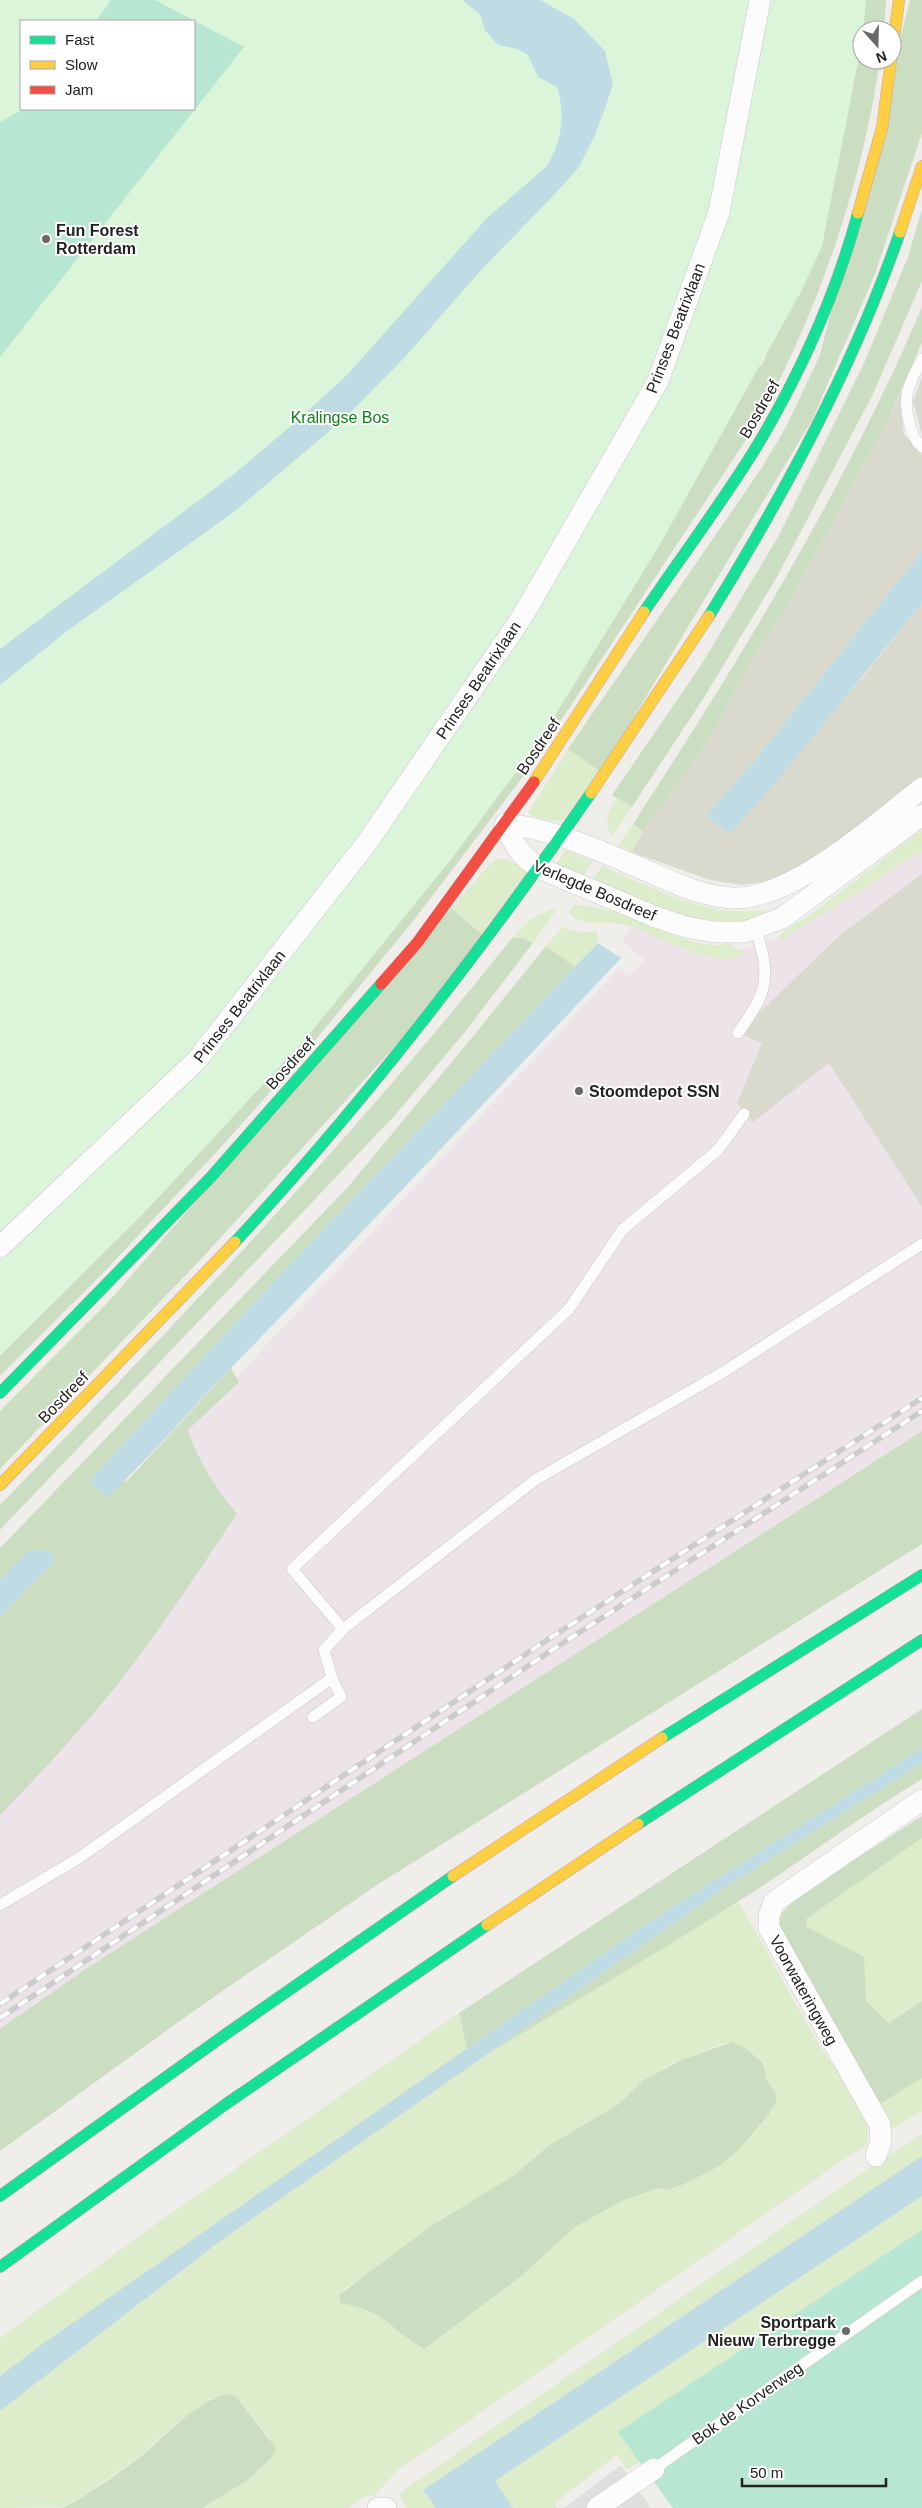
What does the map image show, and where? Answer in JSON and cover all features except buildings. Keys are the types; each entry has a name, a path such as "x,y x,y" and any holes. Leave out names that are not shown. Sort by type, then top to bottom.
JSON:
{"highway":[{"name":"Bosdreef","path":"0,1393 146,1245 306,1070 417,943 505,824 570,729 627,638 756,447 788,392 836,284 868,183 882,128 900,0"},
{"name":"Bosdreef","path":"0,1485 247,1229 303,1167 438,1006 561,837 710,617 792,475 867,318 888,266 922,166"},
{"path":"0,2196 209,2044 567,1800 922,1575"},
{"path":"0,2267 301,2051 551,1880 922,1640"}],"street":[{"name":"Prinses Beatrixlaan","path":"0,1247 197,1060 366,844 522,617 658,381 719,212 760,0"},
{"path":"505,824 528,826 561,837 715,896 747,897 776,889 807,872 922,788"},
{"name":"Verlegde Bosdreef","path":"505,824 519,852 526,860 539,868 656,917 686,927 730,933 756,929 782,918 922,816"},
{"name":"Voorwateringweg","path":"876,2156 882,2141 880,2124 769,1928 769,1916 774,1902 922,1800"},
{"name":"Bok de Korverweg","path":"597,2508 654,2469"}],"lane":[{"path":"922,359 907,394 909,420 918,444 922,447"},
{"path":"738,1034 756,1006 766,981 764,955 756,929"},
{"path":"342,1629 292,1569 568,1309 624,1229 718,1150 744,1114"},
{"path":"313,1717 341,1697 332,1678 324,1650 342,1629 536,1480 720,1374 922,1244"},
{"path":"0,1905 79,1858 332,1678"},
{"name":"Bok de Korverweg","path":"654,2469 922,2281"}],"shaded area":[{"path":"922,377 922,435 913,401"},
{"path":"902,390 900,403 904,434 922,455 922,551 754,761 705,816 730,834 868,671 922,603 922,780 863,826 777,880 741,885 710,880 632,852 643,831 693,764 715,729 750,664 788,605 888,420"},
{"path":"922,840 922,1431 84,1970 0,2029 0,1804 176,1442 620,967 629,975 645,960 622,941 635,923 695,947 734,951 783,936"},
{"path":"922,874 922,1207 829,1063 753,1122 737,1103 762,1043 738,1033 839,936"},
{"path":"621,2465 651,2508 564,2508"}],"green space":[{"name":"Kralingse Bos","path":"0,0 866,0 864,20 852,20 852,70 857,70 822,246 802,290 659,546 540,740 453,857 308,1036 144,1213 0,1356"},
{"name":"Fun Forest Rotterdam","path":"111,0 155,0 193,20 97,20"},
{"path":"815,0 886,0 885,20 852,20 852,70 878,70 862,153 850,199 819,290 781,378 759,420 531,766 414,920 299,1060 223,1145 102,1274 0,1376 0,1341 754,368 762,365 784,312"},
{"path":"910,0 922,0 922,133 875,274 812,420 601,772 568,749 761,469 785,429 820,355 892,70 902,70 902,32"},
{"name":"Fun Forest Rotterdam","path":"195,21 244,47 195,109"},
{"name":"Fun Forest Rotterdam","path":"21,110 194,110 0,357 0,122"},
{"path":"922,209 922,281 873,394 778,575 703,699 632,807 612,795 701,665 778,537 865,361 908,257"},
{"path":"922,307 922,342 888,420 788,605 750,664 715,729 693,764 643,831 633,824 713,699 789,572 859,442 892,375"},
{"path":"568,749 601,772 562,821 539,819 528,813"},
{"path":"617,798 632,807 612,837 607,822 611,808"},
{"path":"633,824 643,831 632,852 618,845"},
{"path":"922,830 922,850 778,942 782,934 789,927 806,918"},
{"path":"565,850 592,861 592,864 583,876 555,866"},
{"path":"497,859 504,859 531,870 484,936 451,908 488,866"},
{"path":"602,866 682,900 722,910 766,910 768,917 756,921 695,923 591,882"},
{"path":"574,905 616,912 672,935 702,944 716,945 728,943 744,954 733,958 703,955 686,950 627,925 580,921 569,912"},
{"path":"559,906 533,943 523,938 512,938 529,920"},
{"path":"451,908 484,936 397,1044 202,1258 0,1469 0,1411 111,1299"},
{"path":"562,927 583,933 597,931 598,943 575,967 546,946"},
{"path":"512,938 523,938 533,943 465,1032 396,1114 0,1530 0,1505 263,1228 390,1085"},
{"path":"546,946 575,967 294,1260 107,1461 124,1482 128,1480 231,1368 239,1382 188,1430 208,1474 237,1514 168,1616 124,1676 64,1747 0,1815 0,1617 54,1562 50,1552 44,1550 18,1562 0,1580 0,1548 348,1187"},
{"path":"922,1431 922,1544 377,1885 195,2010 0,2151 0,2029 84,1970"},
{"path":"922,1709 922,1748 646,1924 467,2049 459,2013"},
{"path":"922,1763 922,1779 762,1886 486,2055 726,1887"},
{"path":"922,1816 922,1838 806,1919 807,1927 864,1957 866,2001 889,2023 922,2001 922,2078 880,2104 775,1923 787,1907 806,1891"},
{"path":"922,1838 922,2001 890,2023 866,2002 863,1957 807,1927 806,1919"},
{"path":"739,1902 819,2045 863,2108 868,2122 867,2145 397,2471 374,2496 364,2497 348,2508 202,2508 248,2480 271,2458 270,2439 236,2397 212,2398 178,2422 140,2456 91,2491 63,2507 0,2508 0,2411 219,2242 486,2055","holes":["724,2043 738,2044 763,2063 767,2081 777,2094 773,2109 763,2123 718,2167 675,2188 667,2190 658,2188 624,2200 575,2227 519,2278 424,2349 385,2318 364,2307 340,2303 344,2289 366,2276 431,2226 516,2174 548,2146 619,2104 651,2076 673,2063"]},
{"path":"459,2013 467,2049 0,2376 0,2338 153,2226"},
{"path":"732,2042 745,2048 763,2063 767,2081 777,2094 776,2102 768,2116 737,2151 718,2167 682,2185 667,2190 658,2188 624,2200 575,2227 519,2278 424,2349 377,2315 355,2306 340,2303 339,2295 431,2226 516,2174 548,2146 619,2104 644,2080 681,2060"},
{"path":"922,2078 922,2111 884,2134 880,2104"},
{"path":"922,2134 922,2156 423,2490 436,2508 407,2508 399,2495 412,2484 864,2171"},
{"path":"922,2196 922,2266 627,2470 617,2455 555,2503 558,2508 513,2508 495,2481"},
{"name":"Sportpark Nieuw Terbregge","path":"922,2230 922,2508 673,2508 618,2432"},
{"path":"229,2394 236,2397 276,2448 271,2458 248,2480 202,2508 62,2508 126,2468 195,2409 218,2397"}],"water":[{"path":"462,0 540,0 574,19 605,51 613,85 596,133 579,167 481,270 405,357 347,416 234,512 67,631 0,685 0,649 233,475 298,420 348,374 487,218 545,168 551,159 561,129 561,108 557,87 538,77 528,55 518,49 498,45 485,30 480,14"},
{"path":"922,551 922,603 784,773 730,834 705,816 754,761"},
{"path":"598,943 621,958 124,1481 108,1497 93,1487 91,1480 107,1461 294,1260"},
{"path":"44,1550 50,1552 54,1562 0,1617 0,1580 28,1551"},
{"path":"922,1748 922,1763 726,1887 219,2242 0,2411 0,2376 44,2343 646,1924"},
{"path":"922,2156 922,2196 495,2481 513,2508 436,2508 423,2490"}],"railway":[{"path":"0,2004 550,1638 922,1398"},
{"path":"0,2018 546,1654 922,1411"}],"traffic: fast":[{"path":"644,612 716,509 773,419 802,362 828,303 858,213"},
{"path":"709,616 764,524 839,381 861,332 900,232"},
{"path":"235,1242 330,1135 421,1024 508,910 591,793"},
{"path":"0,1393 211,1177 381,984"},
{"path":"662,1738 922,1575"},
{"path":"638,1824 922,1640"},
{"path":"0,2196 226,2034 453,1876"},
{"path":"0,2267 226,2104 487,1925"}],"traffic: slow":[{"path":"858,213 882,128 899,0"},
{"path":"900,232 922,166"},
{"path":"534,782 644,612"},
{"path":"591,793 709,616"},
{"path":"0,1485 235,1242"},
{"path":"453,1876 662,1738"},
{"path":"487,1925 638,1824"}],"traffic: jam":[{"path":"381,984 417,943 534,782"}],"place":[{"name":"Fun Forest Rotterdam","path":"46,239"},
{"name":"Stoomdepot SSN","path":"579,1091"},
{"name":"Sportpark Nieuw Terbregge","path":"846,2331"}]}
